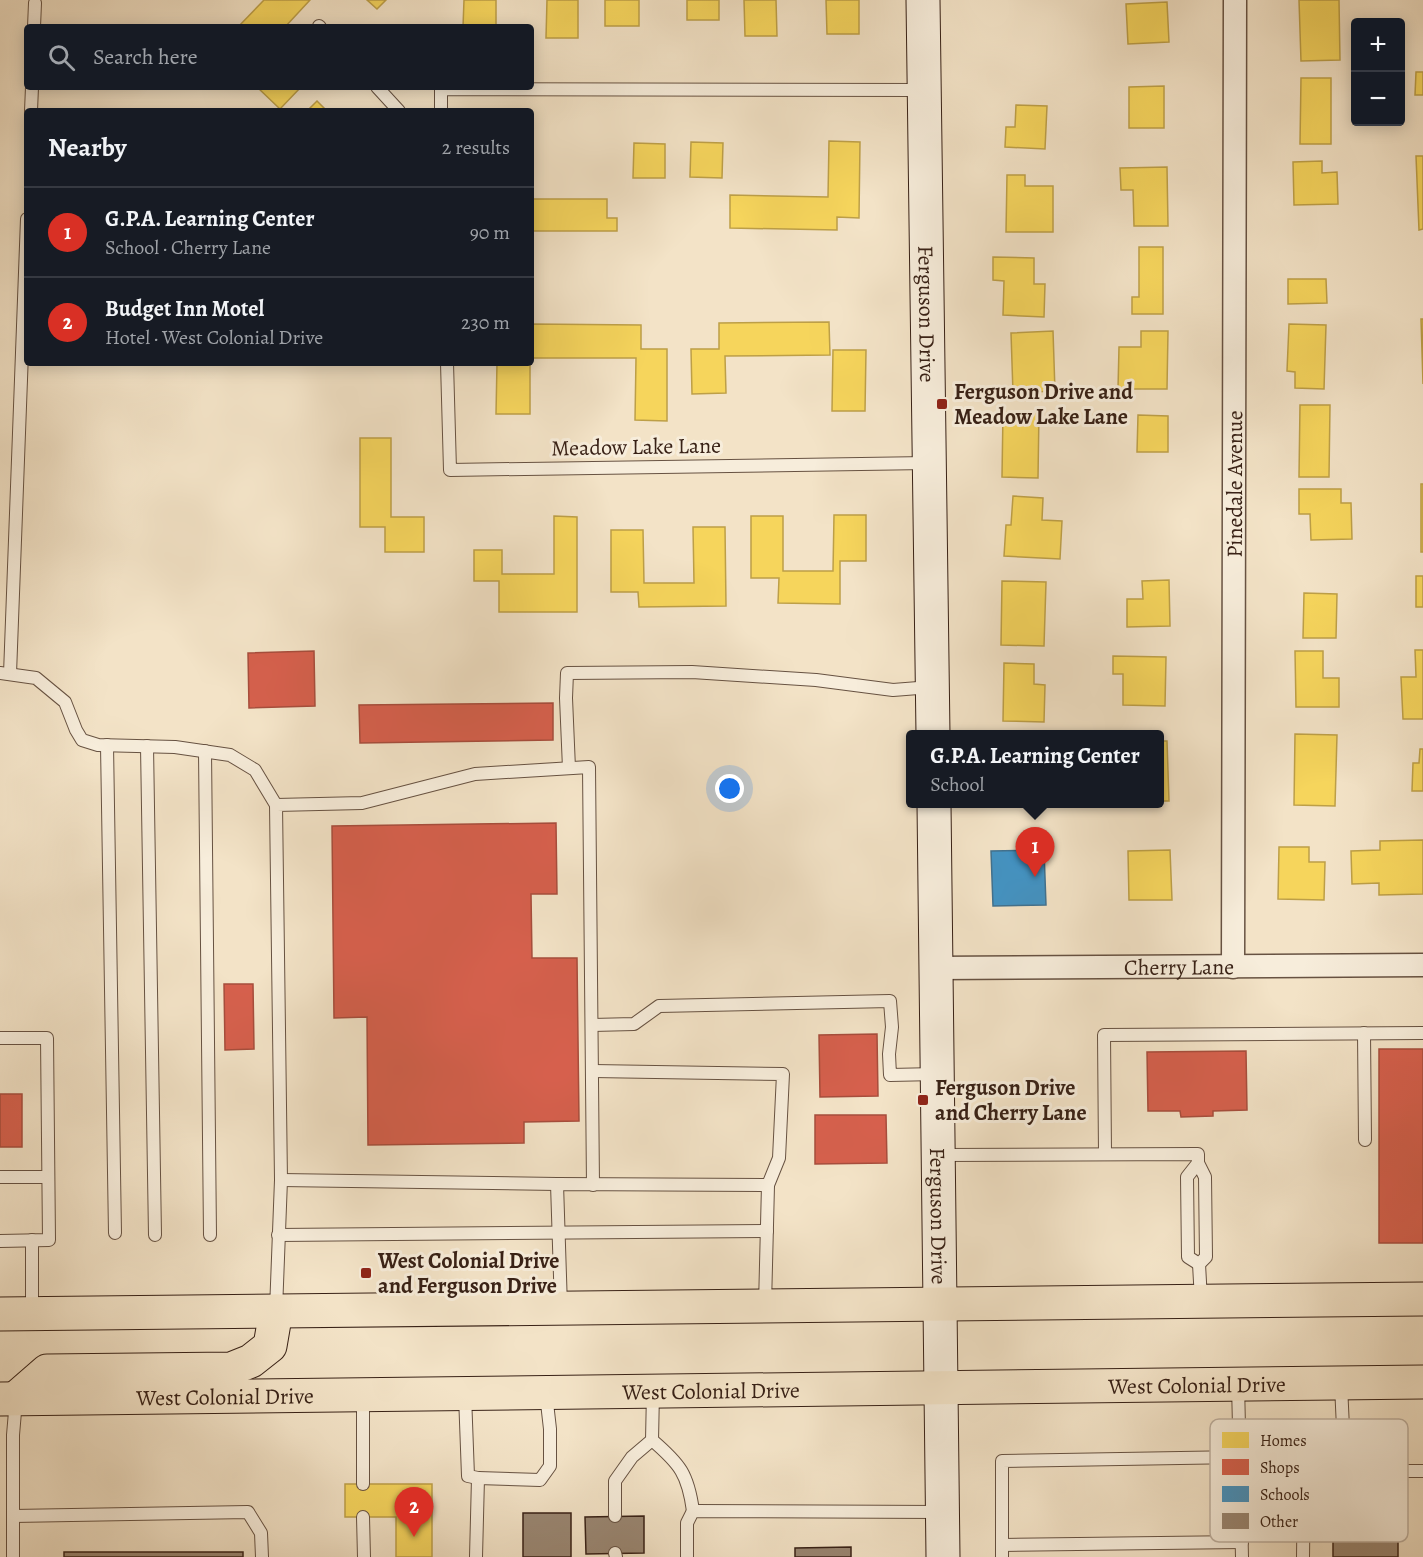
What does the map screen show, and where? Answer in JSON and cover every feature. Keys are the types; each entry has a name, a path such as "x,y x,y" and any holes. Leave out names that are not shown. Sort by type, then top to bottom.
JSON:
{"highway":[{"path":"0,1314 1423,1299"},
{"path":"8,1399 47,1371 231,1369 251,1361 270,1346 276,1311"},
{"name":"West Colonial Drive","path":"8,1399 1423,1382"}],"street":[{"name":"Ferguson Drive","path":"923,0 933,730"},
{"name":"Pinedale Avenue","path":"1233,967 1235,0"},
{"name":"Ferguson Drive","path":"934,808 938,1304 943,1557"},
{"name":"Cherry Lane","path":"936,968 1423,965"}],"lane":[{"path":"34,24 35,3"},
{"path":"534,89 924,90"},
{"path":"31,108 32,90"},
{"path":"379,90 396,108"},
{"path":"441,90 441,108"},
{"path":"24,281 5,673 36,678 65,702 82,740 98,745 147,746 230,755 255,770 276,804 281,1180 276,1311"},
{"name":"Meadow Lake Lane","path":"447,366 450,470 929,463"},
{"path":"569,768 567,673 692,672 816,680 893,690 932,687"},
{"path":"107,745 115,1233"},
{"path":"147,746 155,1235"},
{"path":"205,751 210,1235"},
{"path":"276,804 362,803 475,774 589,767 593,1185"},
{"path":"592,1025 634,1024 659,1006 890,1001 892,1027 889,1054 890,1075 937,1074"},
{"path":"1364,1033 1365,1140"},
{"path":"1105,1154 1104,1035 1423,1033"},
{"path":"0,1038 47,1038 49,1240 0,1240"},
{"path":"593,1071 783,1074 779,1158 768,1185 765,1306"},
{"path":"938,1155 1198,1154 1198,1163 1205,1177 1206,1257 1199,1264 1201,1301"},
{"path":"1198,1163 1187,1177 1188,1257 1199,1264"},
{"path":"0,1178 48,1177"},
{"path":"281,1180 768,1185"},
{"path":"556,1184 561,1308"},
{"path":"1188,1218 1204,1218"},
{"path":"278,1235 768,1231"},
{"path":"32,1240 32,1314"},
{"path":"1341,1383 1343,1419"},
{"path":"1238,1384 1239,1419"},
{"path":"653,1391 652,1440 682,1469 691,1494 693,1511 687,1522 687,1557"},
{"path":"465,1394 468,1476 540,1480 550,1466 550,1429 546,1392"},
{"path":"363,1395 363,1484"},
{"path":"8,1399 13,1557"},
{"path":"615,1516 615,1481 632,1457 652,1440"},
{"path":"1210,1457 1002,1461 1002,1551 1242,1542 1242,1557"},
{"path":"476,1557 478,1478"},
{"path":"693,1511 942,1512"},
{"path":"13,1516 248,1512 261,1533 262,1557"},
{"path":"363,1517 364,1557"},
{"path":"1303,1542 1303,1557"}],"building: Homes":[{"path":"264,0 310,0 288,24 241,24"},
{"path":"367,0 386,0 377,9"},
{"path":"464,0 496,0 496,24 463,24"},
{"path":"547,0 578,0 578,38 546,38"},
{"path":"605,0 639,0 639,26 605,26"},
{"path":"687,0 719,0 719,20 687,20"},
{"path":"744,0 776,0 777,36 745,36"},
{"path":"826,0 859,0 859,34 827,34"},
{"path":"1299,0 1339,0 1340,60 1301,61"},
{"path":"1167,2 1169,42 1128,44 1126,4"},
{"path":"1416,72 1423,72 1423,95 1415,95"},
{"path":"1301,78 1331,78 1331,144 1300,144"},
{"path":"1164,86 1164,128 1129,128 1129,87"},
{"path":"260,90 298,90 281,108"},
{"path":"317,101 324,108 310,108"},
{"path":"1016,105 1047,106 1045,149 1005,147 1006,127 1015,127"},
{"path":"829,141 860,142 859,218 837,217 837,230 730,228 730,195 828,197"},
{"path":"691,142 723,143 722,178 690,177"},
{"path":"634,143 665,144 665,178 633,178"},
{"path":"1416,156 1423,156 1423,229 1419,230"},
{"path":"1322,161 1322,173 1337,172 1338,204 1294,205 1293,162"},
{"path":"1167,167 1168,226 1134,226 1133,190 1121,190 1120,168"},
{"path":"1007,175 1025,175 1025,186 1053,186 1053,232 1006,232"},
{"path":"534,199 607,199 607,218 617,218 617,231 534,231"},
{"path":"1139,247 1163,247 1163,314 1132,314 1132,297 1139,297"},
{"path":"993,257 1034,258 1034,284 1045,284 1044,317 1003,315 1004,281 993,280"},
{"path":"1288,279 1326,279 1327,303 1288,304"},
{"path":"1421,319 1423,319 1423,384"},
{"path":"829,322 830,355 725,356 726,393 692,394 691,349 719,349 719,323"},
{"path":"534,324 641,325 641,349 667,349 667,421 635,420 636,358 534,358"},
{"path":"1289,324 1326,325 1324,389 1295,388 1295,372 1287,371"},
{"path":"1053,331 1055,391 1013,393 1011,333"},
{"path":"1141,331 1168,331 1167,389 1118,389 1119,347 1141,347"},
{"path":"833,350 866,350 865,411 832,411"},
{"path":"497,366 530,366 530,414 496,414"},
{"path":"1300,405 1330,405 1329,477 1299,477"},
{"path":"1003,412 1039,412 1038,478 1002,477"},
{"path":"1138,415 1168,416 1168,452 1137,452"},
{"path":"360,438 391,438 391,517 424,517 424,552 385,552 385,527 360,527"},
{"path":"1421,484 1423,484 1423,552 1421,552"},
{"path":"1299,489 1341,489 1341,503 1351,503 1352,539 1311,540 1310,514 1299,514"},
{"path":"1013,496 1043,498 1042,520 1062,521 1060,559 1004,556 1006,525 1011,525"},
{"path":"834,515 866,515 866,561 840,561 840,604 778,603 779,578 751,578 751,516 783,516 783,571 833,571"},
{"path":"554,516 577,517 577,612 499,612 499,581 474,581 474,550 502,550 502,574 554,574"},
{"path":"693,527 725,527 726,606 639,607 638,592 611,592 611,530 643,530 644,583 694,583"},
{"path":"1416,576 1423,576 1423,607 1416,607"},
{"path":"1169,580 1170,626 1127,627 1127,599 1143,599 1142,581"},
{"path":"1002,581 1046,582 1044,646 1001,645"},
{"path":"1304,593 1337,594 1336,638 1303,638"},
{"path":"1415,650 1423,650 1423,719 1403,719 1401,677 1416,677"},
{"path":"1295,651 1323,651 1323,678 1339,678 1339,707 1296,707"},
{"path":"1113,656 1166,657 1165,706 1123,705 1123,674 1113,674"},
{"path":"1004,663 1034,664 1034,684 1045,685 1044,722 1003,721"},
{"path":"1295,734 1337,735 1335,806 1294,805"},
{"path":"1164,741 1167,741 1169,801 1164,801"},
{"path":"1420,749 1423,749 1423,791 1412,791 1413,763 1419,763"},
{"path":"1423,840 1423,894 1379,895 1379,883 1352,884 1351,851 1380,850 1380,841"},
{"path":"1279,847 1309,847 1309,862 1325,862 1324,900 1278,899"},
{"path":"1170,850 1172,900 1129,900 1128,851"},
{"path":"345,1484 432,1484 432,1557 396,1557 396,1517 345,1517"}],"building: Shops":[{"path":"314,651 315,706 249,708 248,653"},
{"path":"553,703 553,740 360,743 359,705"},
{"path":"556,823 557,894 531,894 532,958 577,958 579,1121 524,1122 524,1143 368,1145 367,1017 334,1018 332,826"},
{"path":"224,984 253,984 254,1049 225,1050"},
{"path":"877,1034 878,1096 820,1097 819,1035"},
{"path":"1379,1049 1423,1049 1423,1243 1379,1243"},
{"path":"1246,1051 1247,1110 1213,1111 1213,1116 1181,1117 1180,1111 1148,1111 1147,1052"},
{"path":"0,1094 22,1094 22,1147 0,1147"},
{"path":"815,1115 886,1115 887,1163 815,1164"}],"building: Schools":[{"path":"1044,850 1046,905 993,906 991,851"}],"building: Other":[{"path":"523,1513 571,1513 571,1557 523,1557"},
{"path":"644,1516 644,1553 586,1554 585,1517"},
{"path":"1333,1542 1398,1542 1398,1557 1333,1557"},
{"path":"851,1547 851,1557 795,1557 795,1548"},
{"path":"64,1552 243,1552 243,1557 64,1557"}],"place":[{"name":"Ferguson Drive and Meadow Lake Lane","path":"942,404"},
{"name":"G.P.A. Learning Center","path":"1035,877"},
{"name":"Ferguson Drive and Cherry Lane","path":"923,1100"},
{"name":"West Colonial Drive and Ferguson Drive","path":"366,1273"},
{"name":"Budget Inn Motel","path":"414,1537"}]}
